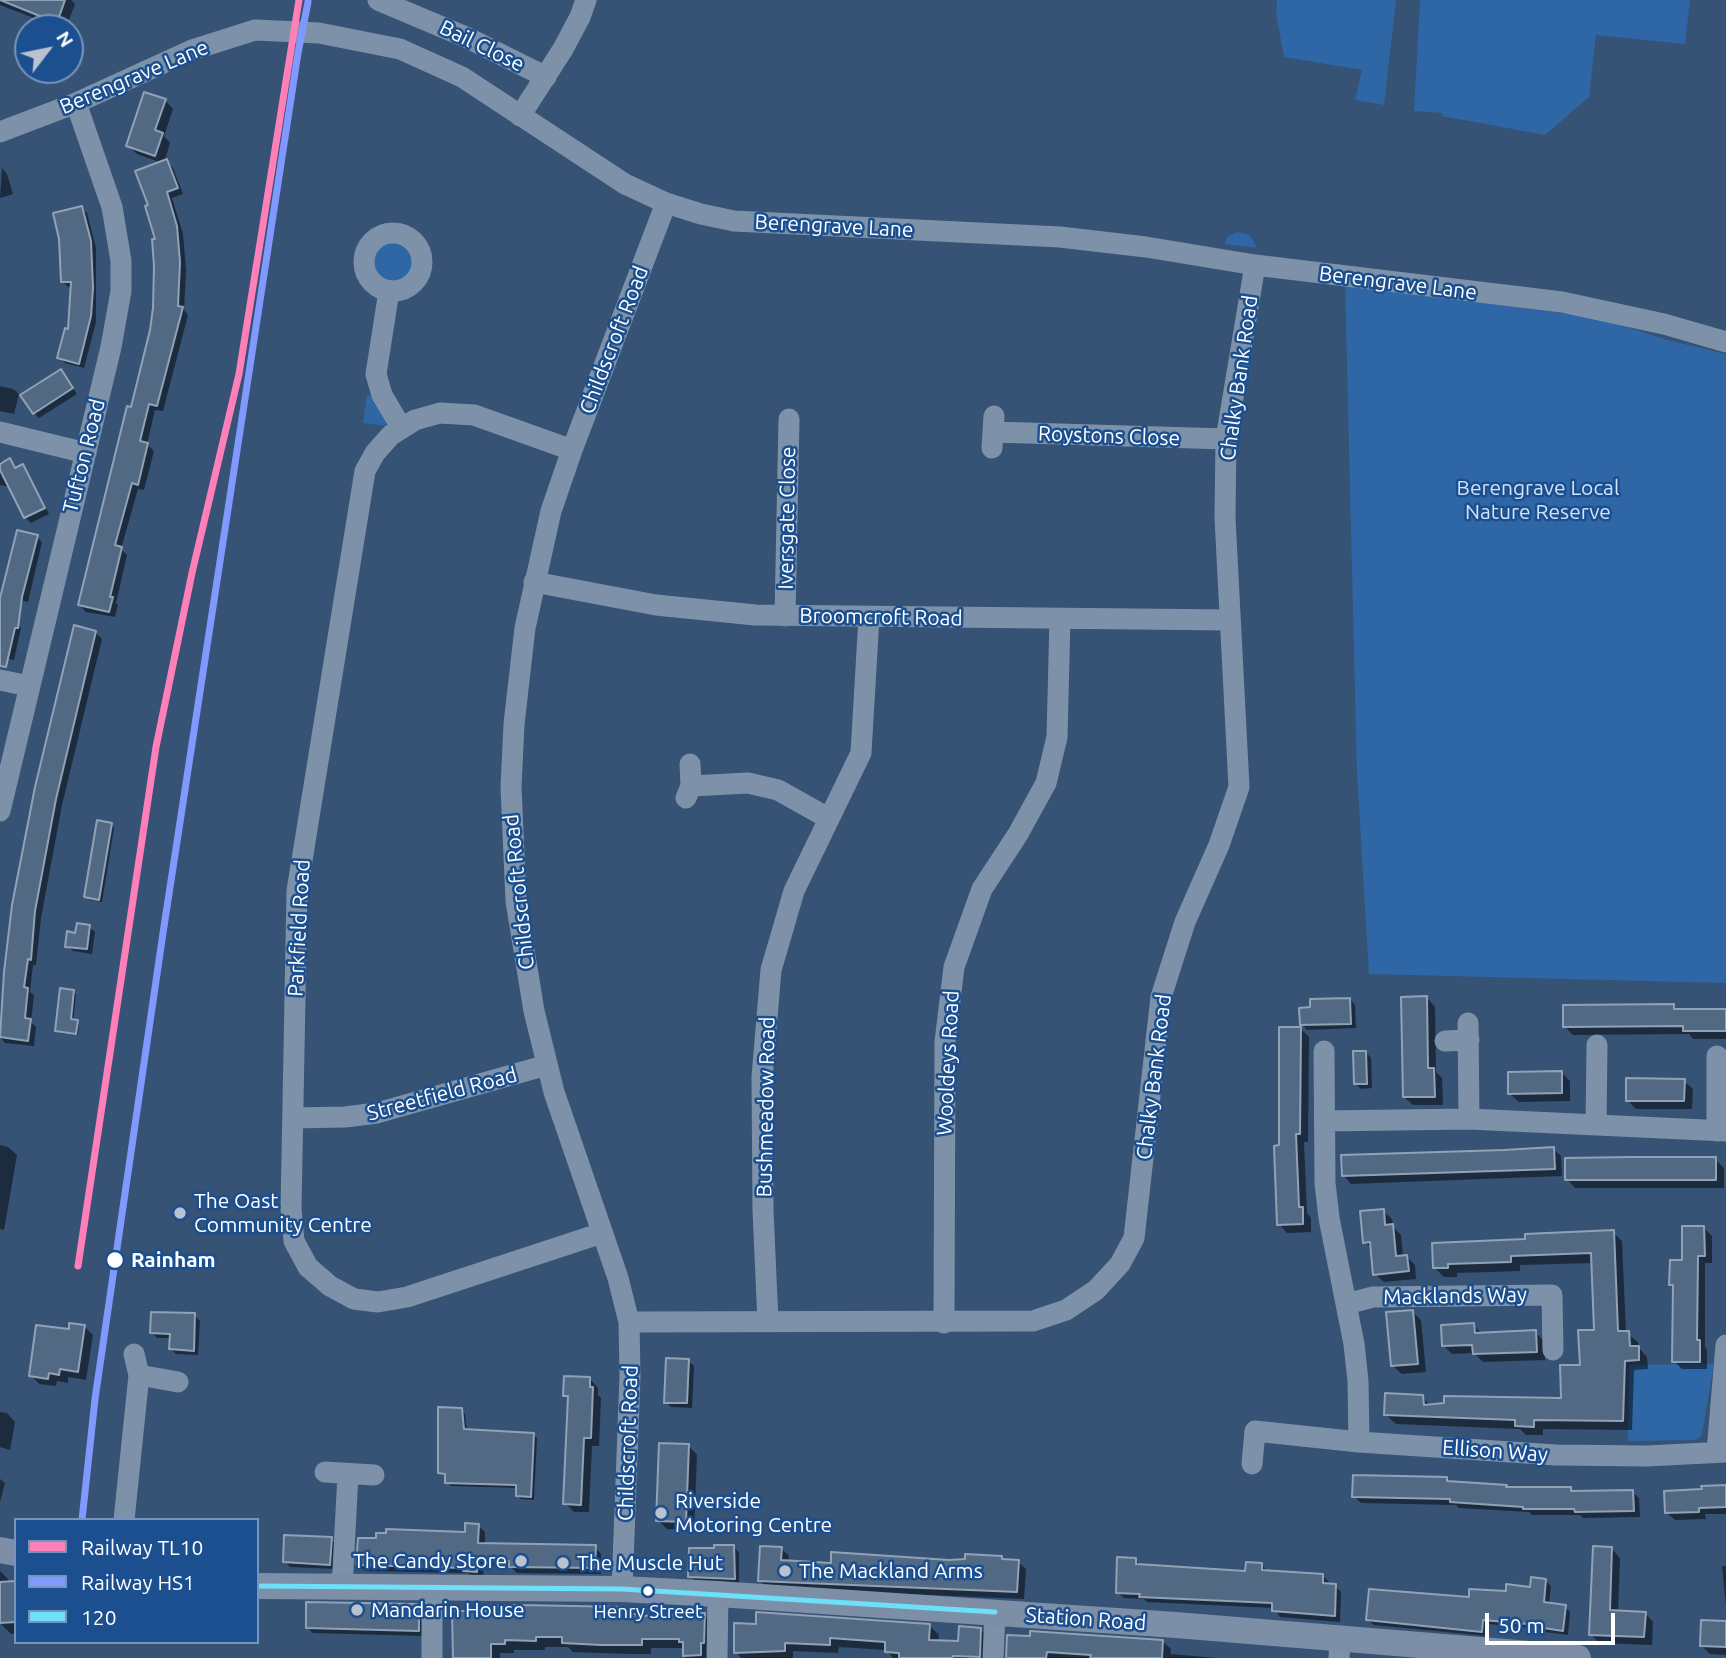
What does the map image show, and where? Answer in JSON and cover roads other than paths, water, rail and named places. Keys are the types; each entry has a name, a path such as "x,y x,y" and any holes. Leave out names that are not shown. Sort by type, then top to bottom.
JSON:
{"main road":[{"name":"Station Road","path":"259,1586 622,1589 718,1594 995,1612 1340,1649 1578,1658"}],"street":[{"name":"Bail Close","path":"378,0 457,33 546,77"},
{"path":"520,116 546,77 580,17 586,0"},
{"name":"Berengrave Lane","path":"0,132 76,103 192,50 255,30 319,33 400,49 462,77 625,184 666,203 701,214 734,221 1060,237 1146,247 1255,265 1562,302 1651,321 1726,342"},
{"name":"Tufton Road","path":"0,811 86,453 121,291 121,261 112,207 76,103"},
{"name":"Childscroft Road","path":"622,1589 630,1376 629,1322 618,1278 547,1065 527,974 518,919 511,818 511,761 518,676 534,582 551,511 666,203"},
{"name":"Chalky Bank Road","path":"629,1322 1033,1321 1066,1310 1097,1290 1120,1264 1134,1238 1161,997 1185,922 1219,845 1239,787 1225,518 1226,439 1255,265"},
{"path":"389,291 376,374 382,395 401,427"},
{"name":"Parkfield Road","path":"572,450 474,415 460,412 435,414 401,427 378,449 365,471 297,891 291,1209 294,1241 308,1267 330,1286 354,1299 378,1302 407,1297 603,1233"},
{"name":"Iversgate Close","path":"785,616 790,419"},
{"path":"0,432 86,453"},
{"name":"Roystons Close","path":"993,432 1226,439"},
{"name":"Broomcroft Road","path":"534,582 668,607 785,616 1230,620"},
{"name":"Bushmeadow Road","path":"768,1322 763,1210 762,1077 771,970 794,891 861,753 869,617"},
{"name":"Wooldeys Road","path":"944,1323 945,1042 954,967 982,889 1018,834 1046,783 1057,737 1059,619"},
{"path":"0,680 29,686"},
{"path":"690,764 688,793 748,783 778,790 828,818"},
{"path":"1445,1041 1469,1032 1469,1119"},
{"path":"1596,1125 1597,1045"},
{"path":"1324,1051 1325,1182 1354,1343 1359,1442"},
{"path":"1325,1121 1469,1119 1722,1131 1717,1056"},
{"name":"Streetfield Road","path":"294,1118 377,1113 547,1065"},
{"name":"Macklands Way","path":"1346,1304 1373,1297 1552,1295 1553,1350"},
{"path":"1721,1452 1726,1345"},
{"path":"124,1518 136,1365 178,1382"},
{"name":"Ellison Way","path":"1252,1464 1255,1432 1556,1455 1647,1457 1721,1452"},
{"path":"325,1472 374,1475"},
{"path":"342,1588 348,1474"},
{"path":"432,1589 432,1658"},
{"path":"717,1658 718,1594"},
{"path":"993,1658 995,1612"}],"rail line":[{"name":"TL10","path":"78,1266 156,747 192,573 239,374 299,0"},
{"name":"HS1","path":"82,1518 95,1399 163,933 308,2"}],"place":[{"name":"The Oast Community Centre","path":"180,1213"},
{"name":"Rainham","path":"115,1260"},
{"name":"Riverside Motoring Centre","path":"661,1513"},
{"name":"The Candy Store","path":"521,1561"},
{"name":"The Muscle Hut","path":"563,1563"},
{"name":"The Mackland Arms","path":"785,1571"},
{"name":"Henry Street","path":"648,1591"},
{"name":"Mandarin House","path":"357,1610"}],"park label":[{"name":"Berengrave Local Nature Reserve","path":"1538,500"}]}
